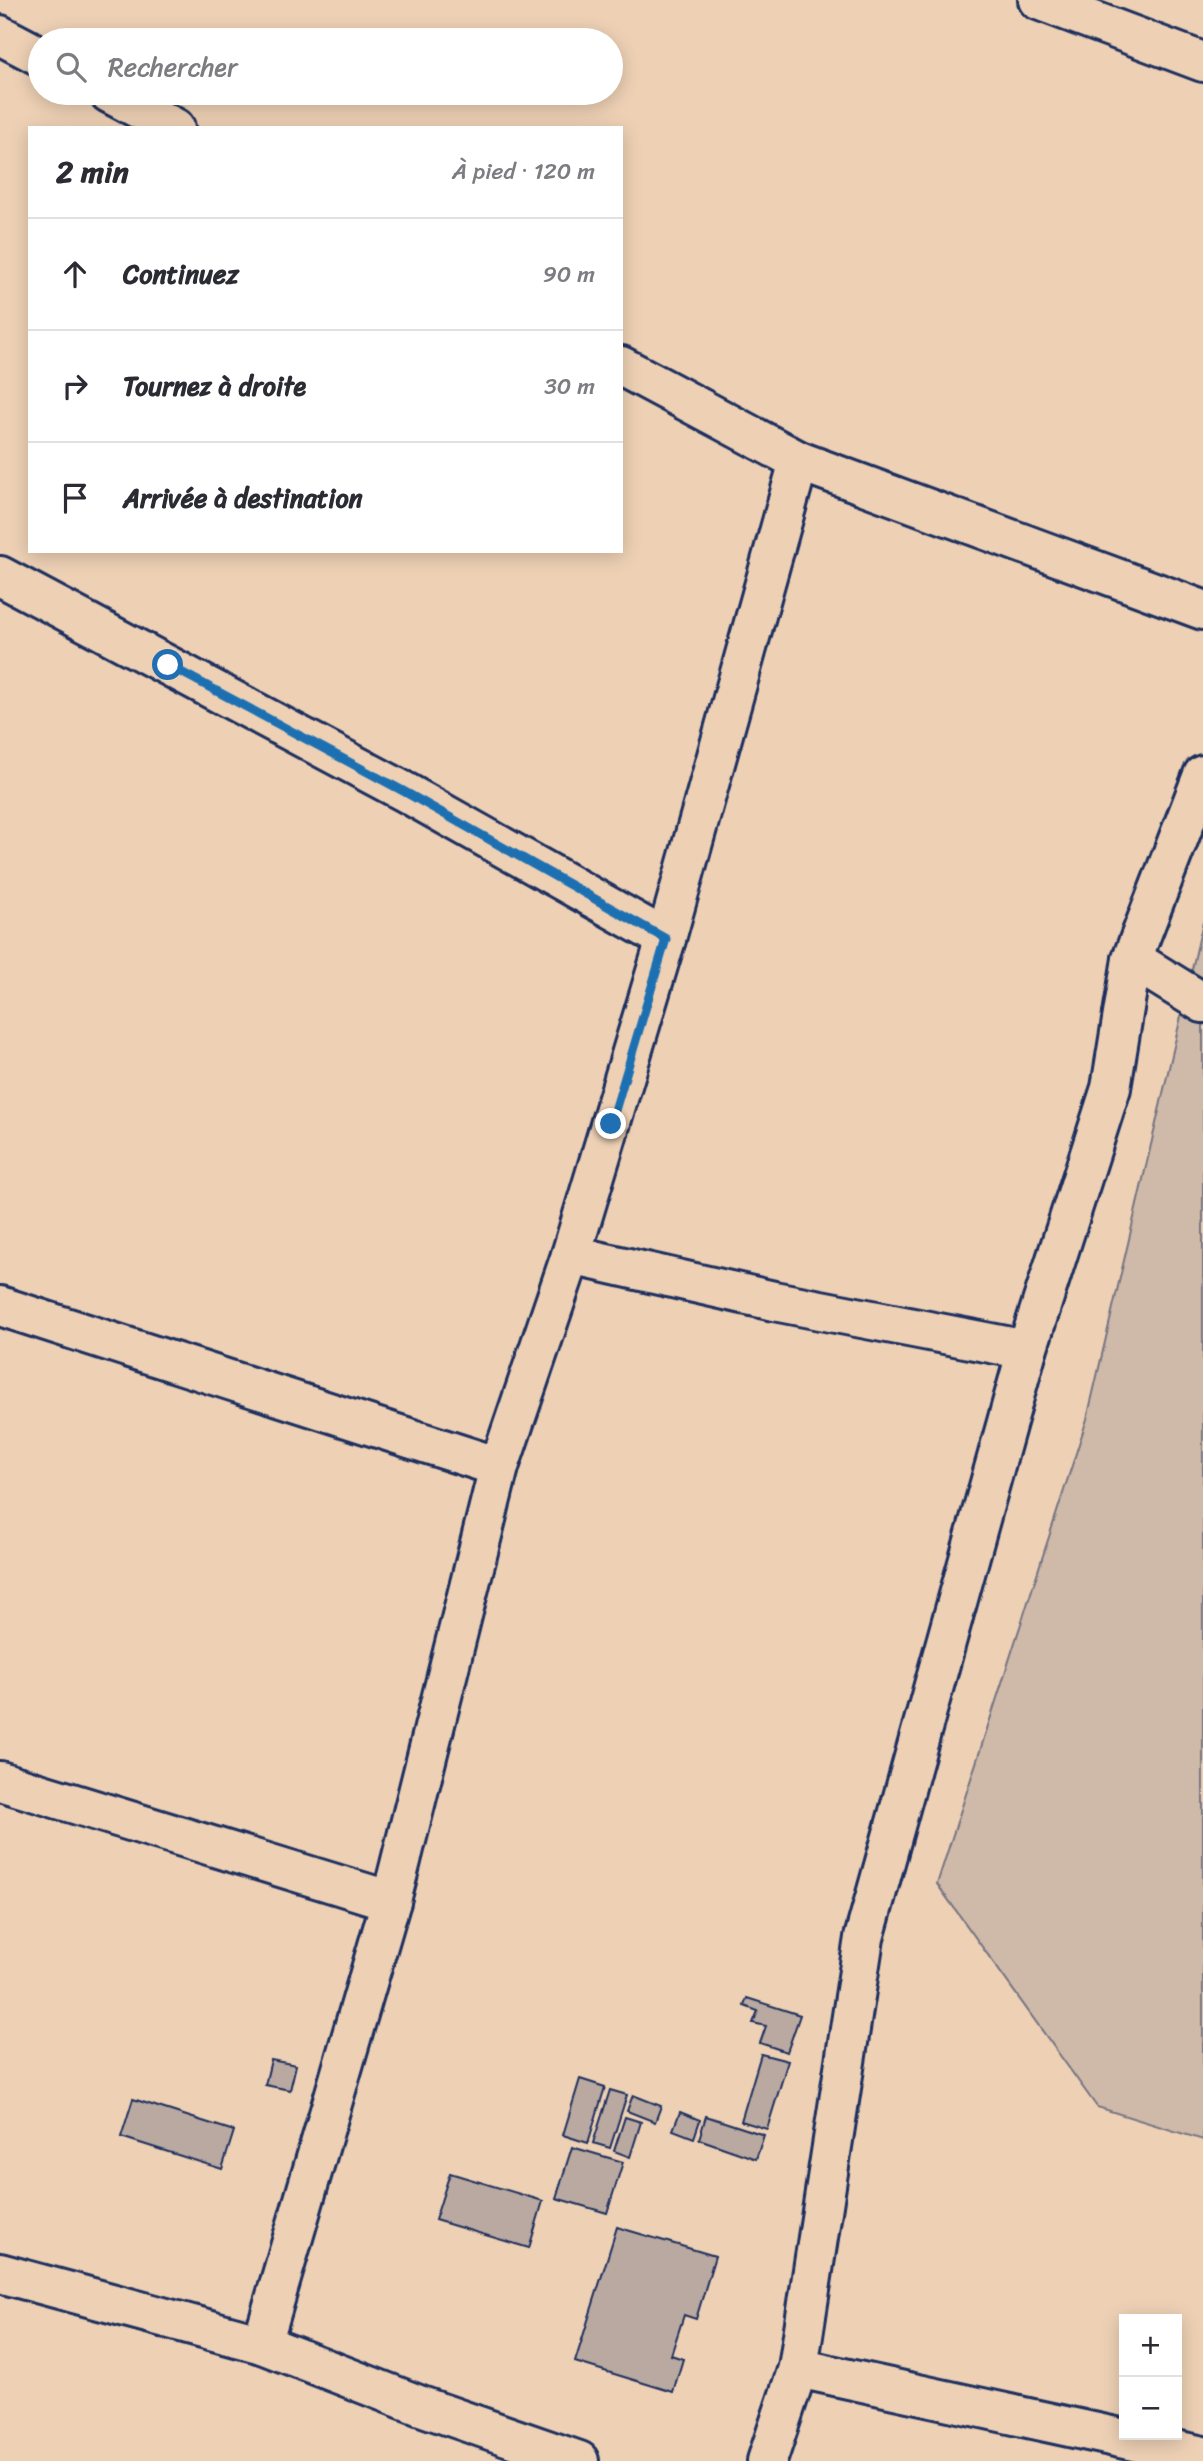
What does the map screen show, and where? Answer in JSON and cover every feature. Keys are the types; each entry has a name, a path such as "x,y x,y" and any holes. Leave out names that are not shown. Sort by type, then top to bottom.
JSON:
{"street":[{"path":"1038,0 1203,62"},
{"path":"0,35 28,50"},
{"path":"132,105 171,126"},
{"path":"623,367 799,461 1203,610"},
{"path":"262,2344 391,1901 499,1467 571,1255 666,939 799,461"},
{"path":"0,576 405,792 666,939"},
{"path":"767,2461 798,2368 864,1938 1027,1350 1111,1088 1132,959 1203,775"},
{"path":"1132,959 1203,1003"},
{"path":"571,1255 774,1301 1027,1350"},
{"path":"0,1306 499,1467"},
{"path":"0,1781 391,1901"},
{"path":"0,2273 262,2344 455,2418 579,2461"},
{"path":"798,2368 1203,2456"}],"shaded area":[{"path":"1203,922 1203,2140 1097,2107 937,1884 1087,1419"}],"building":[{"path":"747,1998 800,2015 787,2052 760,2043 766,2026 753,2023 758,2011 744,2006"},
{"path":"761,2054 788,2061 767,2129 741,2121"},
{"path":"271,2060 296,2065 290,2090 265,2085"},
{"path":"580,2079 605,2087 588,2143 563,2135"},
{"path":"610,2090 627,2095 610,2148 593,2143"},
{"path":"633,2095 661,2106 655,2122 627,2111"},
{"path":"133,2099 234,2131 222,2169 121,2137"},
{"path":"680,2112 700,2120 694,2138 673,2130"},
{"path":"706,2116 764,2135 756,2159 699,2139"},
{"path":"625,2117 641,2122 630,2157 614,2151"},
{"path":"572,2147 623,2162 607,2213 556,2198"},
{"path":"450,2173 543,2201 529,2248 435,2220"},
{"path":"617,2227 715,2256 696,2319 684,2315 671,2355 683,2359 673,2392 575,2362"}],"route":[{"path":"168,665 405,792 666,939 611,1124"}]}
